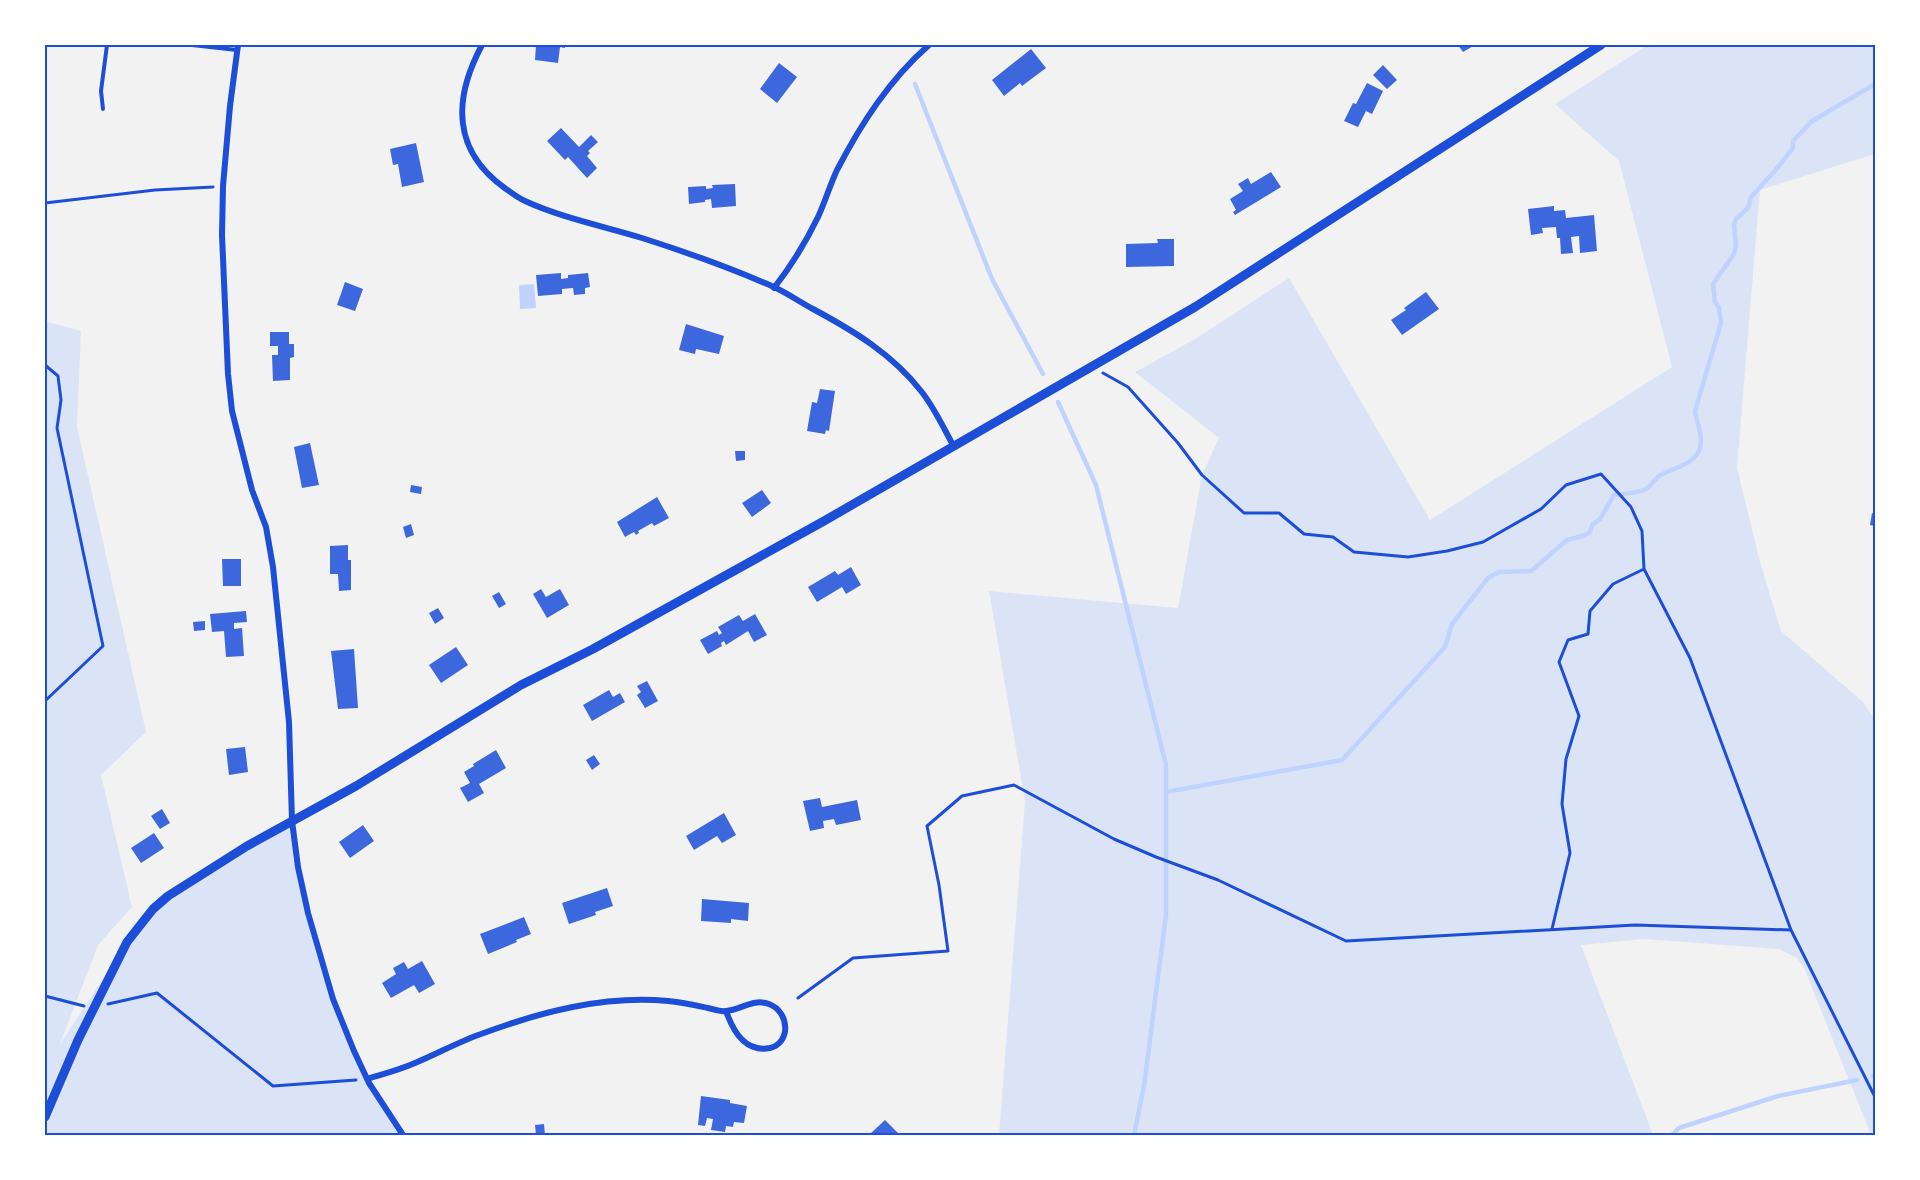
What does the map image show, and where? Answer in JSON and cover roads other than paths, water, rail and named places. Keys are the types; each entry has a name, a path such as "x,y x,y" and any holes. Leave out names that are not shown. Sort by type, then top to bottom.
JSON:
{"street":[{"path":"482,45 466,79 461,115 464,133 473,155 495,180 523,200 576,220 695,256 774,288 849,328 901,367 922,392 953,445"},
{"path":"774,288 801,250 837,171 874,105 929,45"},
{"path":"45,1117 94,1007 127,942 153,909 168,896 247,846 356,786 521,685 593,649 824,521 953,445 1094,367 1195,307 1601,45"},
{"path":"237,48 228,122 222,235 231,402 252,490 266,528 273,567 289,722 292,821 300,878 322,964 349,1041 367,1079 403,1135"},
{"path":"367,1079 414,1064 481,1034 548,1013 589,1004 648,999 726,1011 751,1002 768,1003 781,1011 786,1022 783,1036 775,1047 763,1049 748,1045 732,1029 726,1011"}],"lane":[{"path":"103,109 101,91 107,45"},
{"path":"192,45 237,48"}],"water":[{"path":"534,284 536,308 520,309 519,285"}],"waterway":[{"path":"915,84 992,279 1043,374"},
{"path":"1166,792 1342,760 1445,647 1452,624 1488,578 1499,572 1531,571 1567,540 1590,532 1592,525 1600,519 1614,495 1646,489 1659,476 1693,458 1701,443 1695,411 1721,323 1713,284 1734,254 1736,219 1748,208 1751,197 1793,148 1793,141 1812,121 1875,84"},
{"path":"1058,402 1096,485 1166,765 1166,915 1144,1086 1134,1135"},
{"path":"1672,1135 1679,1128 1778,1096 1857,1080"}]}
